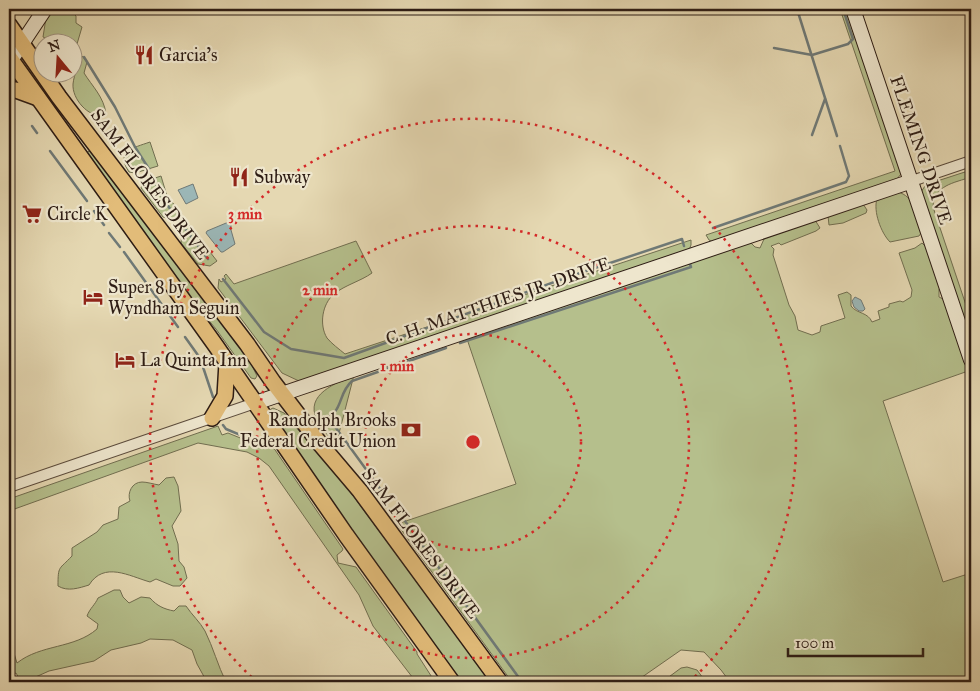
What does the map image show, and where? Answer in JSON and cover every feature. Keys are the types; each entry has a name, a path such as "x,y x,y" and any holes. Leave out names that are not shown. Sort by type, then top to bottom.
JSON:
{"main road":[{"name":"SAM FLORES DRIVE","path":"9,25 65,104 247,344 320,445 360,491 500,682"},
{"path":"10,60 228,363 346,535 452,682"},
{"path":"9,90 16,90 38,98"},
{"path":"212,418 225,396 228,363"}],"street":[{"path":"10,60 46,9"},
{"name":"FLEMING DRIVE","path":"853,9 971,360"},
{"name":"C. H. MATTHIES JR. DRIVE","path":"9,487 971,161"}],"green space":[{"path":"52,9 69,9 76,16 76,23 82,27 81,32 44,32 46,18"},
{"path":"840,9 849,9 901,174 896,180 713,242 709,240 706,235 895,171"},
{"path":"82,56 87,62 84,73 103,102 106,114 97,116 82,106 75,95 74,82 82,82"},
{"path":"150,142 158,166 135,173 129,172 125,165 125,155 128,151"},
{"path":"91,150 247,355 257,376 255,379 251,378 216,329 191,299 86,153"},
{"path":"971,170 971,177 941,189 934,200 933,207 971,320 971,343 921,192 928,184"},
{"path":"161,176 167,196 182,214 174,220 163,217 141,188 143,182"},
{"path":"897,192 908,197 911,202 921,233 919,236 890,242 879,222 876,204 877,199"},
{"path":"863,204 867,210 866,213 843,223 829,225 828,216"},
{"path":"815,220 820,228 816,231 781,245 779,243 771,246 774,249 773,255 789,305 795,316 798,330 812,335 820,332 821,326 845,318 838,295 847,292 851,295 851,306 853,309 868,316 872,322 880,319 878,311 889,307 889,304 903,302 911,297 912,290 899,253 915,248 922,243 926,247 944,288 939,289 939,297 947,301 971,370 883,401 943,582 971,573 971,682 730,682 704,652 681,650 635,682 512,682 397,524 516,484 466,336 750,242 755,247 760,248 764,239 762,237"},
{"path":"189,225 217,261 210,266 198,264 181,243 182,231"},
{"path":"691,240 689,250 299,381 282,373 218,288 219,279 221,282 226,279 224,276 226,274 234,284 356,241 372,273 334,294 327,303 323,315 323,327 327,338 345,354"},
{"path":"354,375 336,445 317,420 314,411 315,403 324,391"},
{"path":"273,408 284,413 345,485 491,682 463,682 452,671 306,467 270,412"},
{"path":"218,426 222,435 228,433 265,448 271,444 343,549 337,555 338,563 356,567 417,652 435,682 416,682 373,626 359,595 269,466 247,452 198,443 9,511 9,499"},
{"path":"174,477 178,486 181,511 172,526 178,544 179,561 184,567 187,578 180,586 173,586 156,579 150,582 117,572 109,572 95,578 89,585 74,589 58,586 59,571 72,556 72,548 97,532 103,525 118,519 119,507 130,501 131,488 135,484 142,482 159,485 166,478"},
{"path":"114,590 120,590 123,597 129,603 141,597 150,598 161,607 174,611 179,606 186,606 205,631 226,682 207,682 192,650 173,640 150,639 111,650 94,661 49,671 29,680 20,680 16,673 13,674 9,662 9,637 17,663 36,652 78,640 97,629 98,624 87,616 88,613 98,598"},
{"path":"687,667 697,670 706,682 662,682 681,668"}],"water":[{"path":"193,184 198,198 186,204 178,190"},
{"path":"231,221 231,230 235,244 221,252 206,233"},
{"path":"855,297 861,300 865,309 863,311 859,311 854,307 852,301"}],"waterway":[{"path":"797,9 837,136"},
{"path":"774,48 812,55 848,44 853,39 843,9"},
{"path":"84,57 115,107 135,147 149,169"},
{"path":"812,135 825,99"},
{"path":"32,126 37,133"},
{"path":"713,228 846,182 849,176 840,146"},
{"path":"50,151 87,201"},
{"path":"154,179 163,199 171,210"},
{"path":"94,211 104,225"},
{"path":"186,230 208,259"},
{"path":"109,233 120,247"},
{"path":"223,279 264,332 291,349 344,358 571,276 682,239 684,246"},
{"path":"124,252 178,327"},
{"path":"460,343 691,267 690,264"},
{"path":"185,337 200,358 213,397"},
{"path":"320,419 328,417 337,409 347,386 352,381 446,348"},
{"path":"328,417 389,501"},
{"path":"223,425 226,429 262,444 265,443"},
{"path":"402,517 522,682"}],"place":[{"name":"Garcia’s","path":"144,55"},
{"name":"Subway","path":"239,177"},
{"name":"Circle K","path":"32,214"},
{"name":"Super 8 by Wyndham Seguin","path":"93,297"},
{"name":"La Quinta Inn","path":"125,360"},
{"name":"Randolph Brooks Federal Credit Union","path":"411,430"}]}
